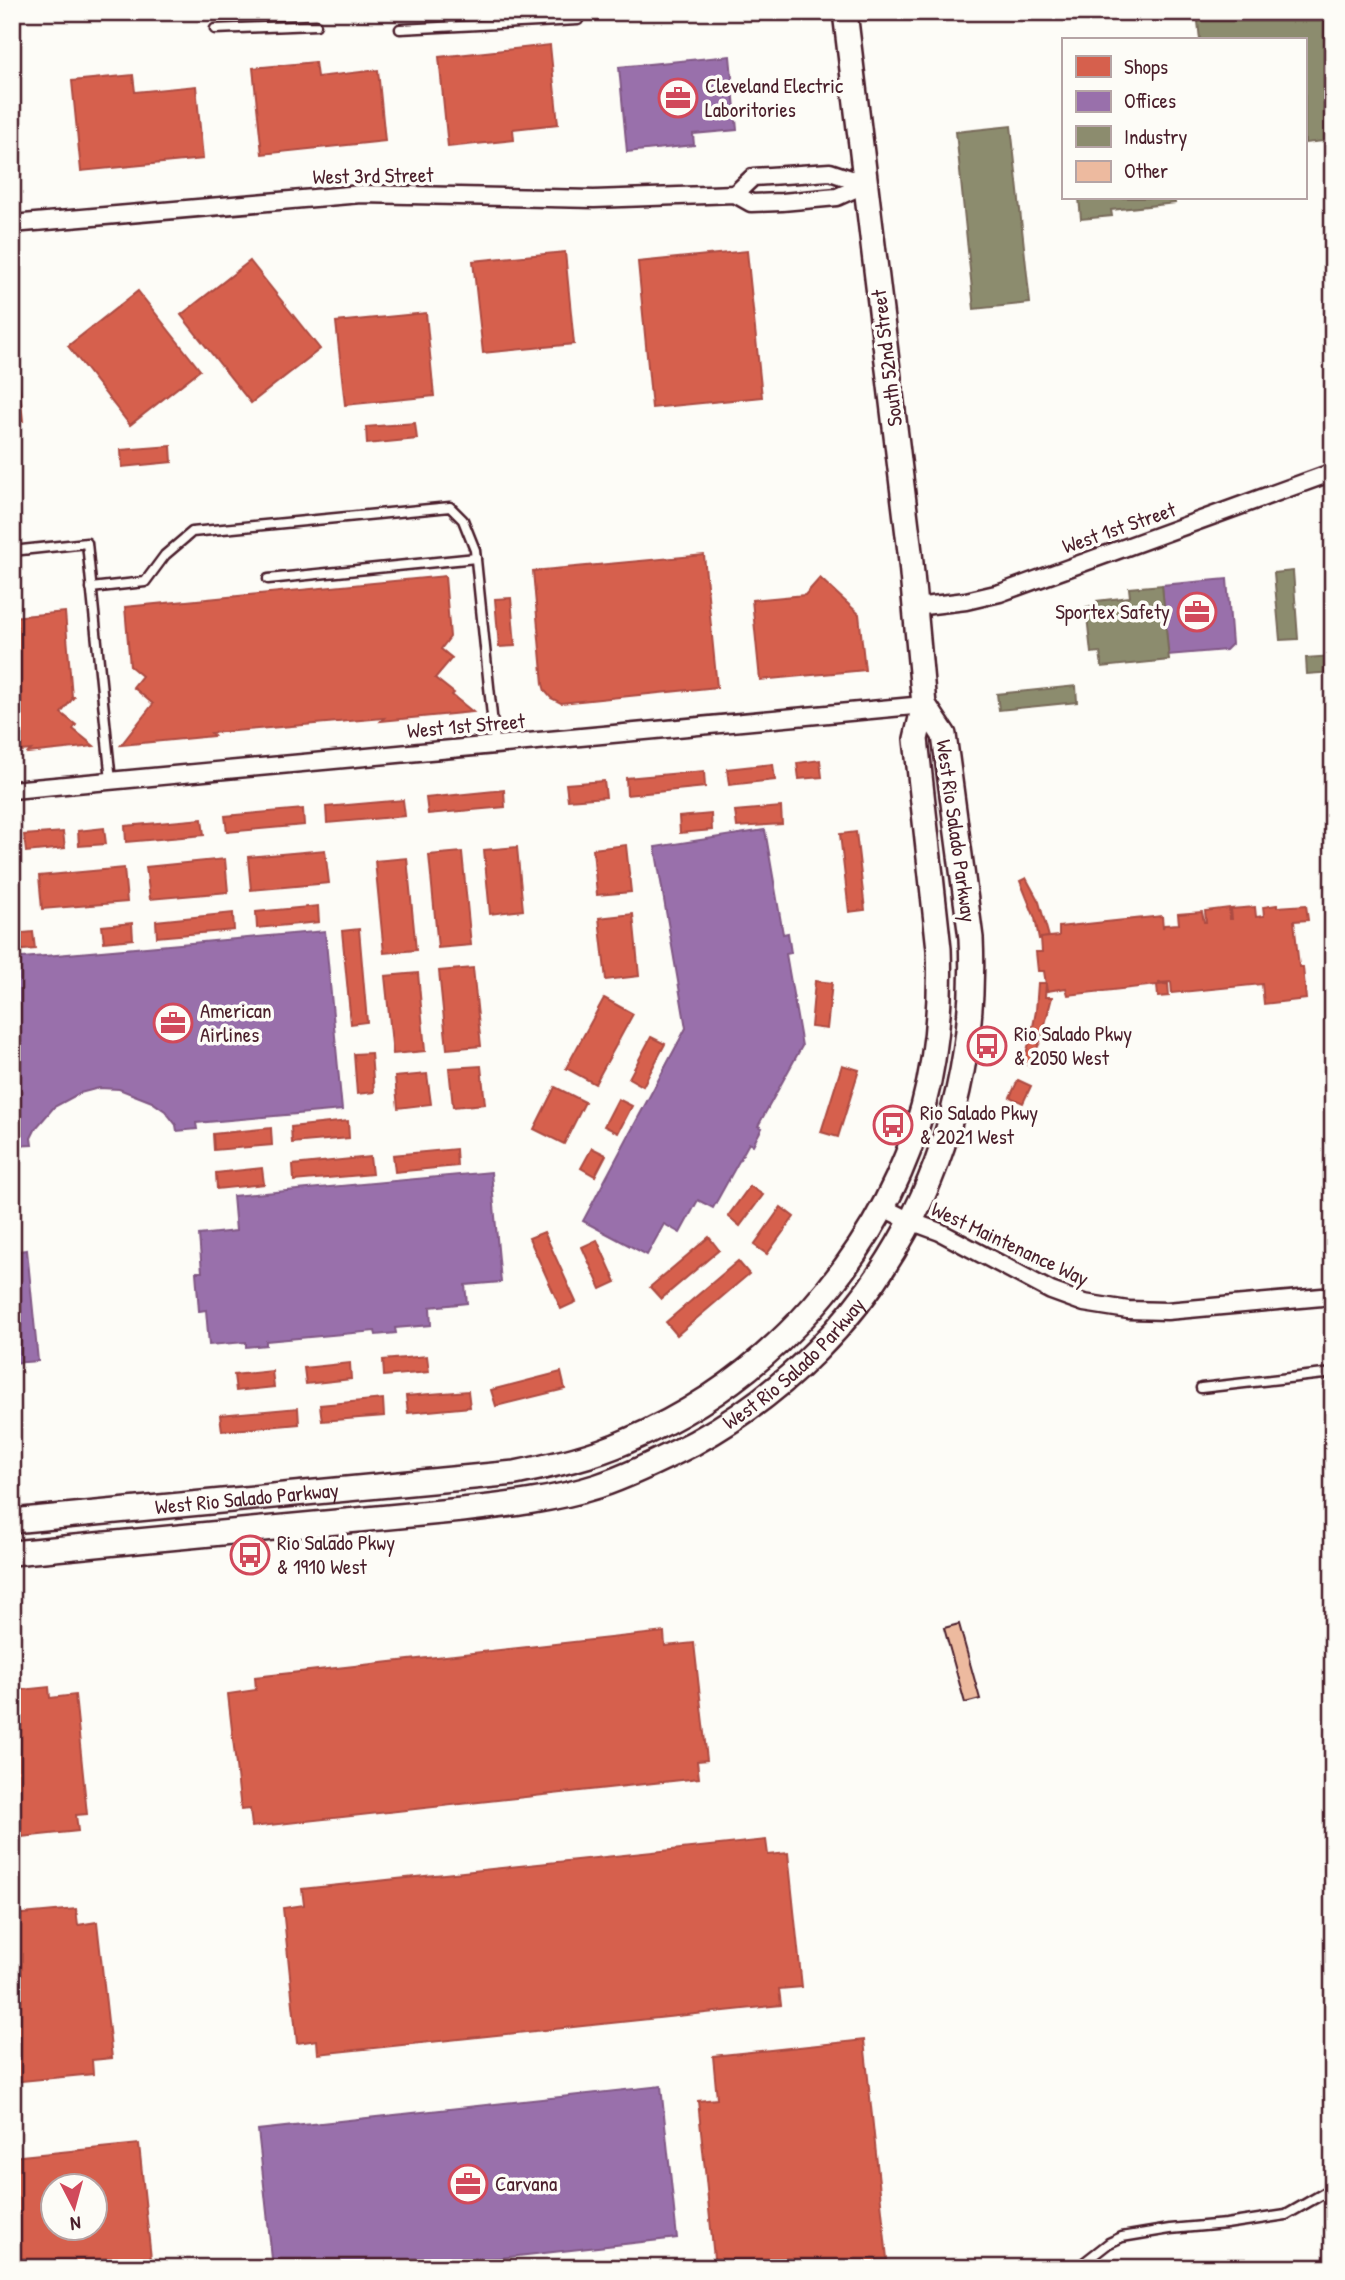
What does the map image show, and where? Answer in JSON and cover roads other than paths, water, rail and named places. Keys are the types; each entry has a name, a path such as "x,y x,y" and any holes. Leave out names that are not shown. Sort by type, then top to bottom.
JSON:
{"main road":[{"name":"South 52nd Street","path":"845,12 925,705"},
{"name":"West Rio Salado Parkway","path":"12,1521 515,1473 575,1459 626,1442 697,1404 754,1364 789,1333 833,1284 882,1207 920,1115 931,1069 940,981 939,949 916,739 925,705"},
{"name":"West Rio Salado Parkway","path":"12,1553 462,1510 523,1503 597,1486 663,1459 739,1416 762,1400 833,1335 871,1289 910,1221 939,1155 960,1086 968,1036 973,971 967,905 944,735 925,705"}],"street":[{"name":"West 3rd Street","path":"735,194 753,177 830,172 866,184"},
{"name":"West 3rd Street","path":"12,224 361,194 594,200 735,194 751,203 782,202 837,197 866,184"},
{"name":"West 1st Street","path":"915,607 966,601 1000,593 1333,472"},
{"name":"West 1st Street","path":"12,790 925,705"},
{"name":"West Maintenance Way","path":"882,1207 940,1232 1051,1291 1083,1303 1128,1310 1167,1311 1333,1296"}],"lane":[{"path":"400,29 578,20"},
{"path":"215,29 316,25"},
{"path":"91,588 145,582 165,555 192,532 450,507 463,520 475,550 495,745"},
{"path":"12,551 87,543 111,780"},
{"path":"268,579 476,558"},
{"path":"1201,1388 1333,1373"},
{"path":"1077,2268 1109,2243 1122,2237 1286,2215 1333,2188"}],"place":[{"name":"Cleveland Electric Laboritories","path":"678,98"},
{"name":"Sportex Safety","path":"1197,612"},
{"name":"American Airlines","path":"173,1023"},
{"name":"Rio Salado Pkwy & 2050 West","path":"987,1046"},
{"name":"Rio Salado Pkwy & 2021 West","path":"893,1125"},
{"name":"Rio Salado Pkwy & 1910 West","path":"250,1555"},
{"name":"Carvana","path":"468,2184"}]}
